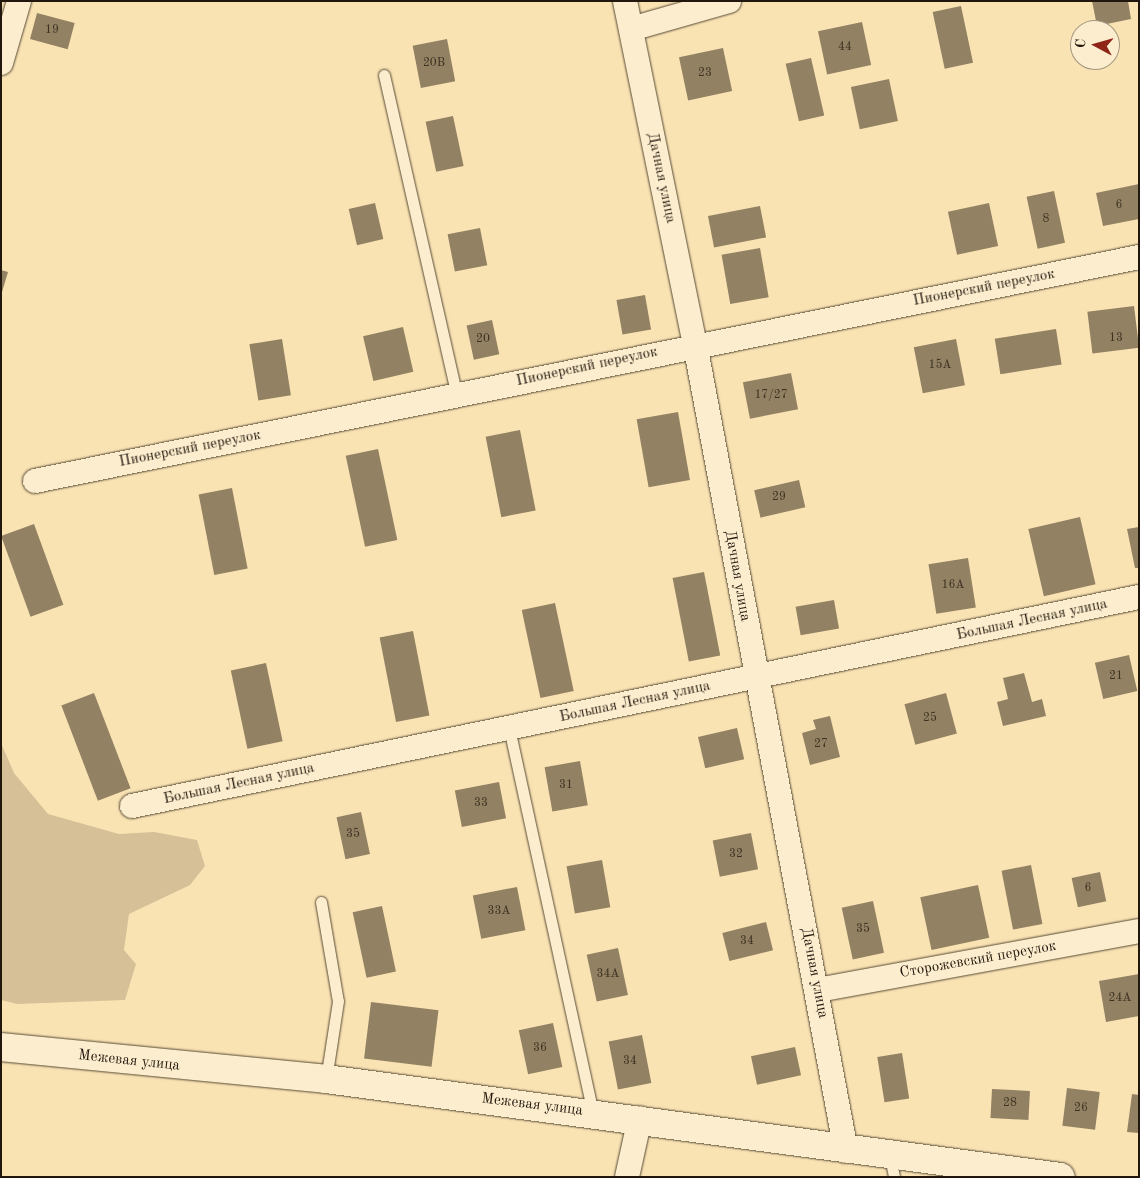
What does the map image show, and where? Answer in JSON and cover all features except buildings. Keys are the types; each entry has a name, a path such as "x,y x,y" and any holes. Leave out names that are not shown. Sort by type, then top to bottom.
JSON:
{"street":[{"path":"1,63 19,1"},
{"name":"Дачная улица","path":"625,1 695,344 756,677 818,990 846,1151"},
{"path":"631,29 729,1"},
{"name":"Пионерский переулок","path":"35,480 457,396 695,344 1139,257"},
{"name":"Большая Лесная улица","path":"132,806 1139,597"},
{"name":"Сторожевский переулок","path":"818,990 1139,931"},
{"name":"Межевая улица","path":"1,1047 326,1080 640,1118 846,1151 892,1166 1060,1177"},
{"path":"627,1177 640,1118"}],"lane":[{"path":"384,75 457,396"},
{"path":"509,728 593,1113"},
{"path":"321,902 338,1001 326,1080"}],"shaded area":[{"path":"1,743 14,773 48,814 119,834 154,832 197,840 205,866 190,885 129,914 124,950 136,964 125,1000 17,1004 1,1000"}]}
